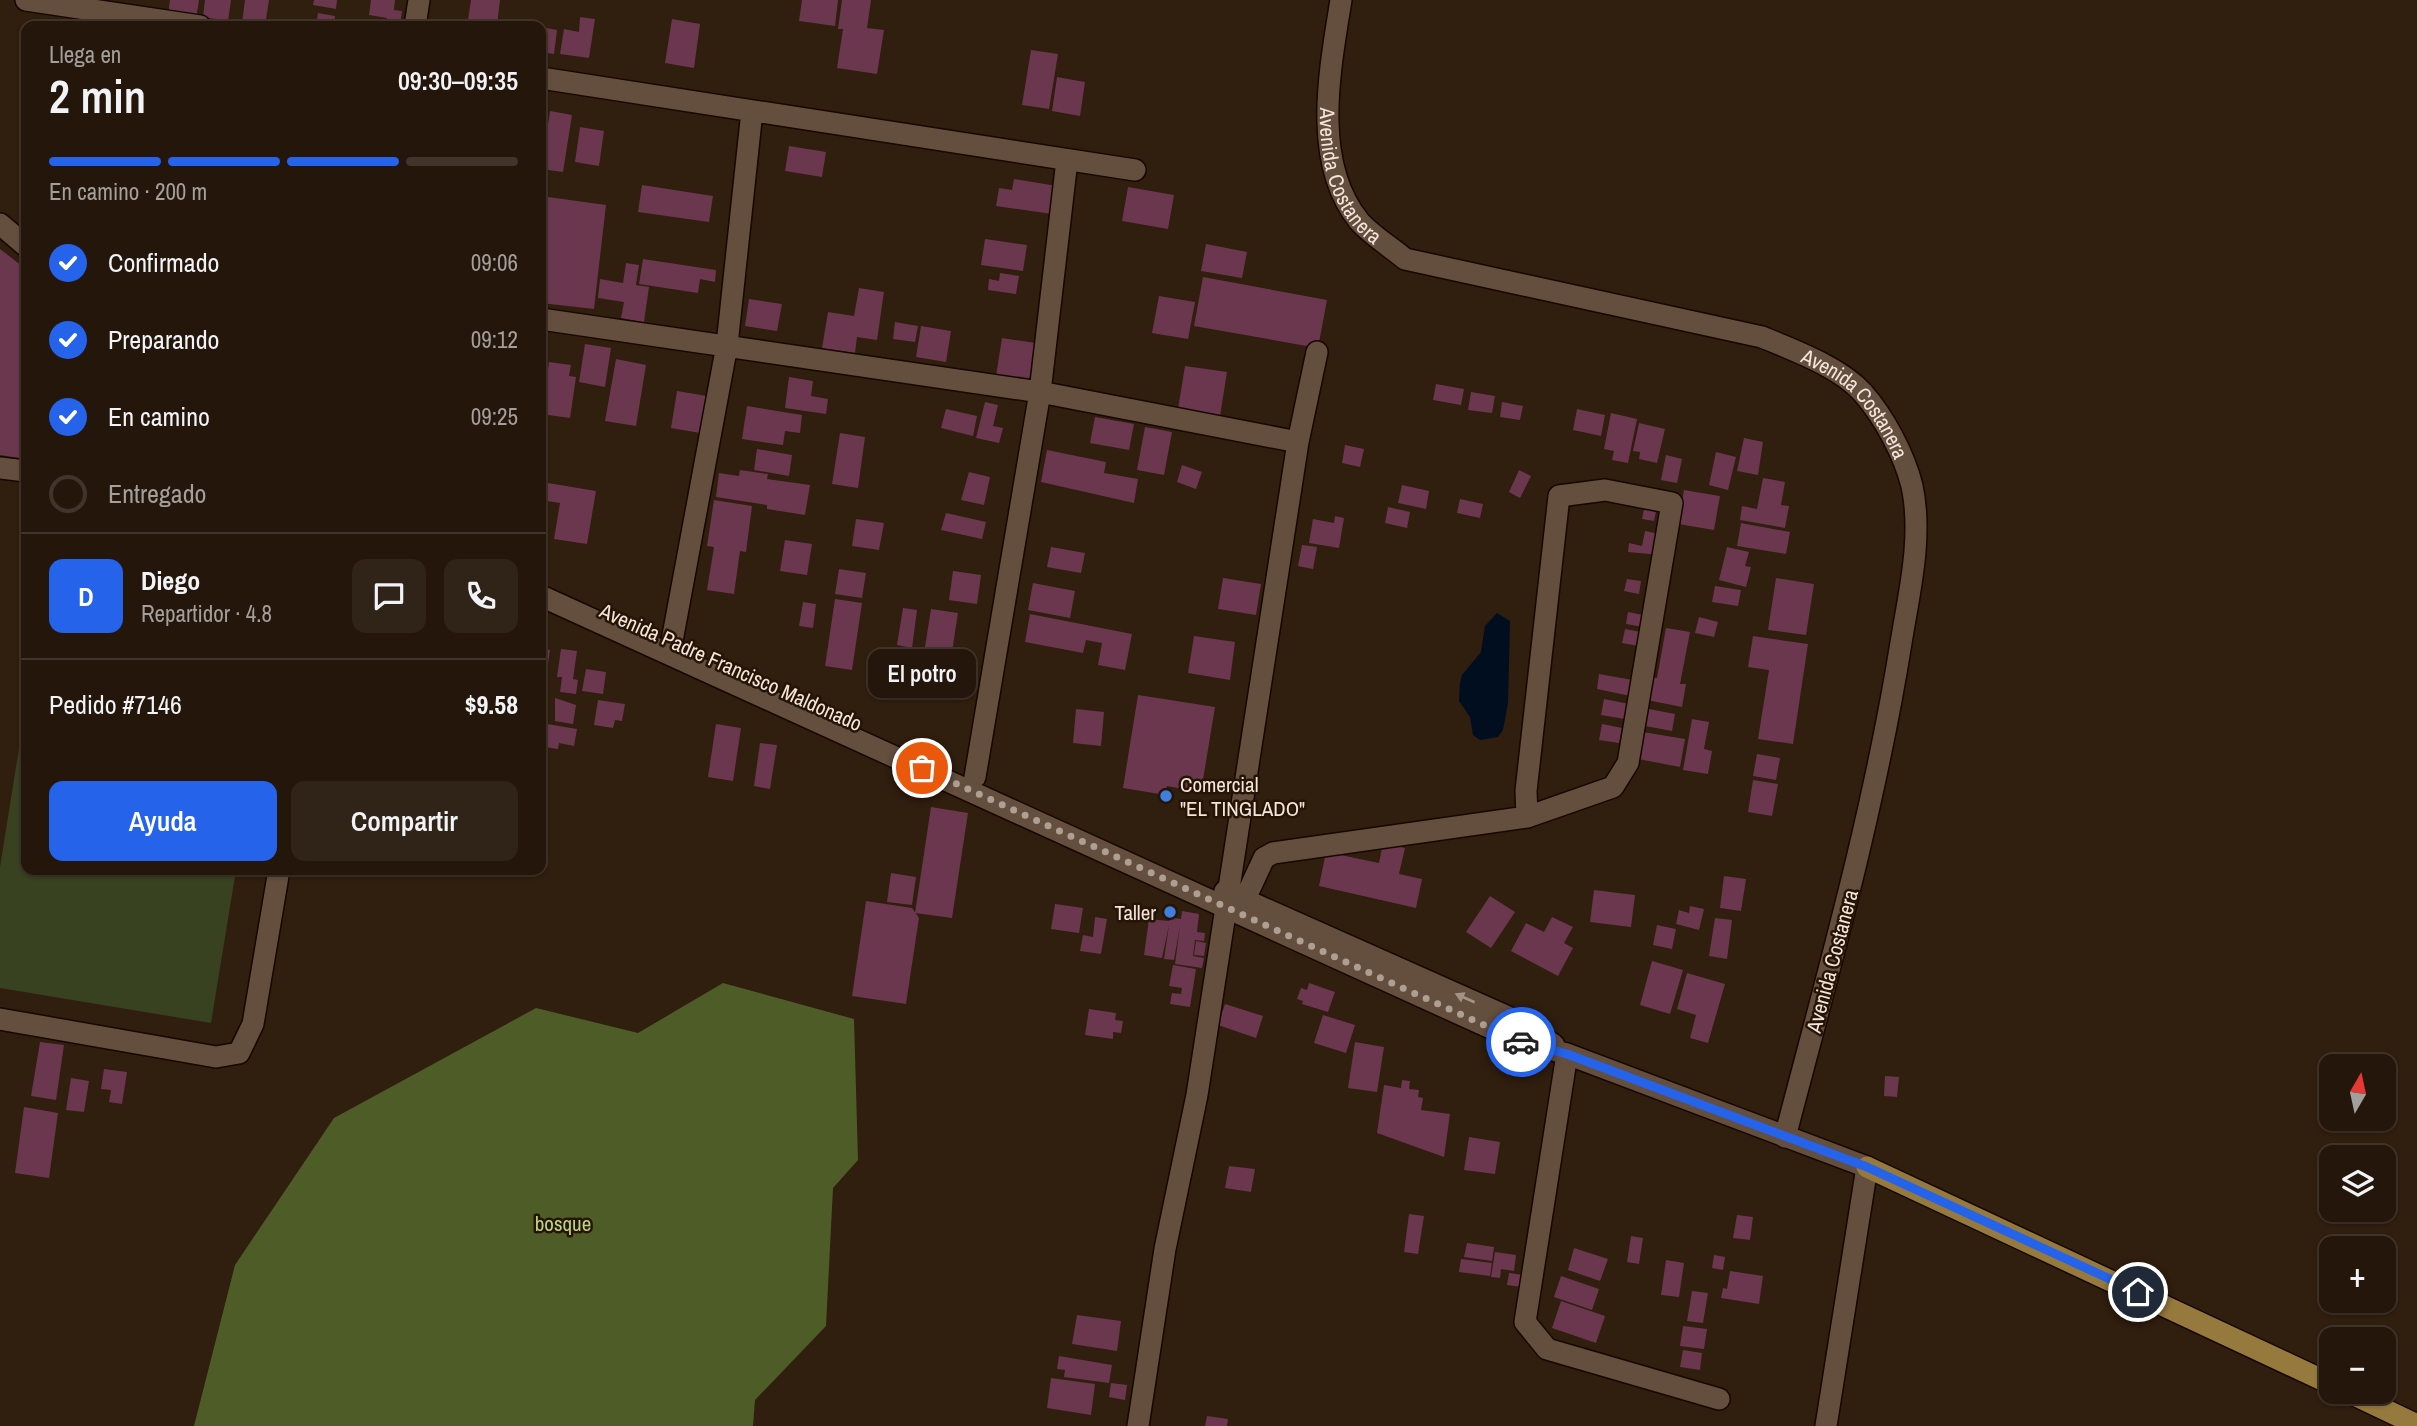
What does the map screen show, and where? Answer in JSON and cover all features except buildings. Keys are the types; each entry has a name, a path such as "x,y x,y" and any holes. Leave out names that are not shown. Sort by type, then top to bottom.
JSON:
{"main road":[{"path":"1867,1167 2319,1378"},
{"path":"2374,1404 2417,1425"}],"street":[{"path":"26,0 167,21"},
{"path":"416,21 419,0"},
{"name":"Avenida Costanera","path":"1341,0 1331,65 1328,148 1340,185 1359,221 1368,229 1405,259 1762,337 1816,360 1862,392 1894,440 1912,486 1916,554 1897,670 1861,851 1784,1137"},
{"path":"546,79 1135,170"},
{"path":"672,641 727,345 752,111"},
{"path":"975,777 1040,392 1067,159"},
{"path":"0,211 21,228"},
{"path":"0,224 21,242"},
{"path":"546,320 1040,392 1298,442"},
{"path":"1138,1426 1165,1249 1233,899 1298,442 1317,352"},
{"path":"0,468 21,470"},
{"path":"1233,899 1264,858 1273,853 1527,817 1614,787 1628,763 1672,503 1605,490 1559,496 1526,791 1527,817"},
{"name":"Avenida Padre Francisco Maldonado","path":"546,582 975,777 1233,899"},
{"name":"Avenida Padre Francisco Maldonado","path":"546,598 1524,1024 1567,1054 1867,1167"},
{"path":"0,1019 216,1056 239,1053 253,1024 278,875"},
{"path":"1567,1054 1525,1322 1547,1349 1719,1399"},
{"path":"1826,1426 1867,1167"}],"green space":[{"path":"21,736 21,875 235,875 211,1023 0,988 0,867"},
{"name":"bosque","path":"723,983 854,1019 858,1160 833,1188 826,1326 755,1400 753,1426 194,1426 235,1265 334,1118 536,1008 638,1033"}],"water":[{"path":"1497,613 1510,621 1508,703 1503,730 1498,737 1480,740 1473,735 1470,717 1459,701 1460,683 1462,675 1481,652 1485,626"}],"way so far":[{"path":"922,768 1521,1042"}],"place":[{"name":"El potro","path":"922,768"},
{"name":"Comercial \"EL TINGLADO\"","path":"1166,796"},
{"name":"Taller","path":"1170,912"}],"route":[{"path":"1521,1042 1567,1054 1867,1167 1920,1189 2138,1292"}]}
